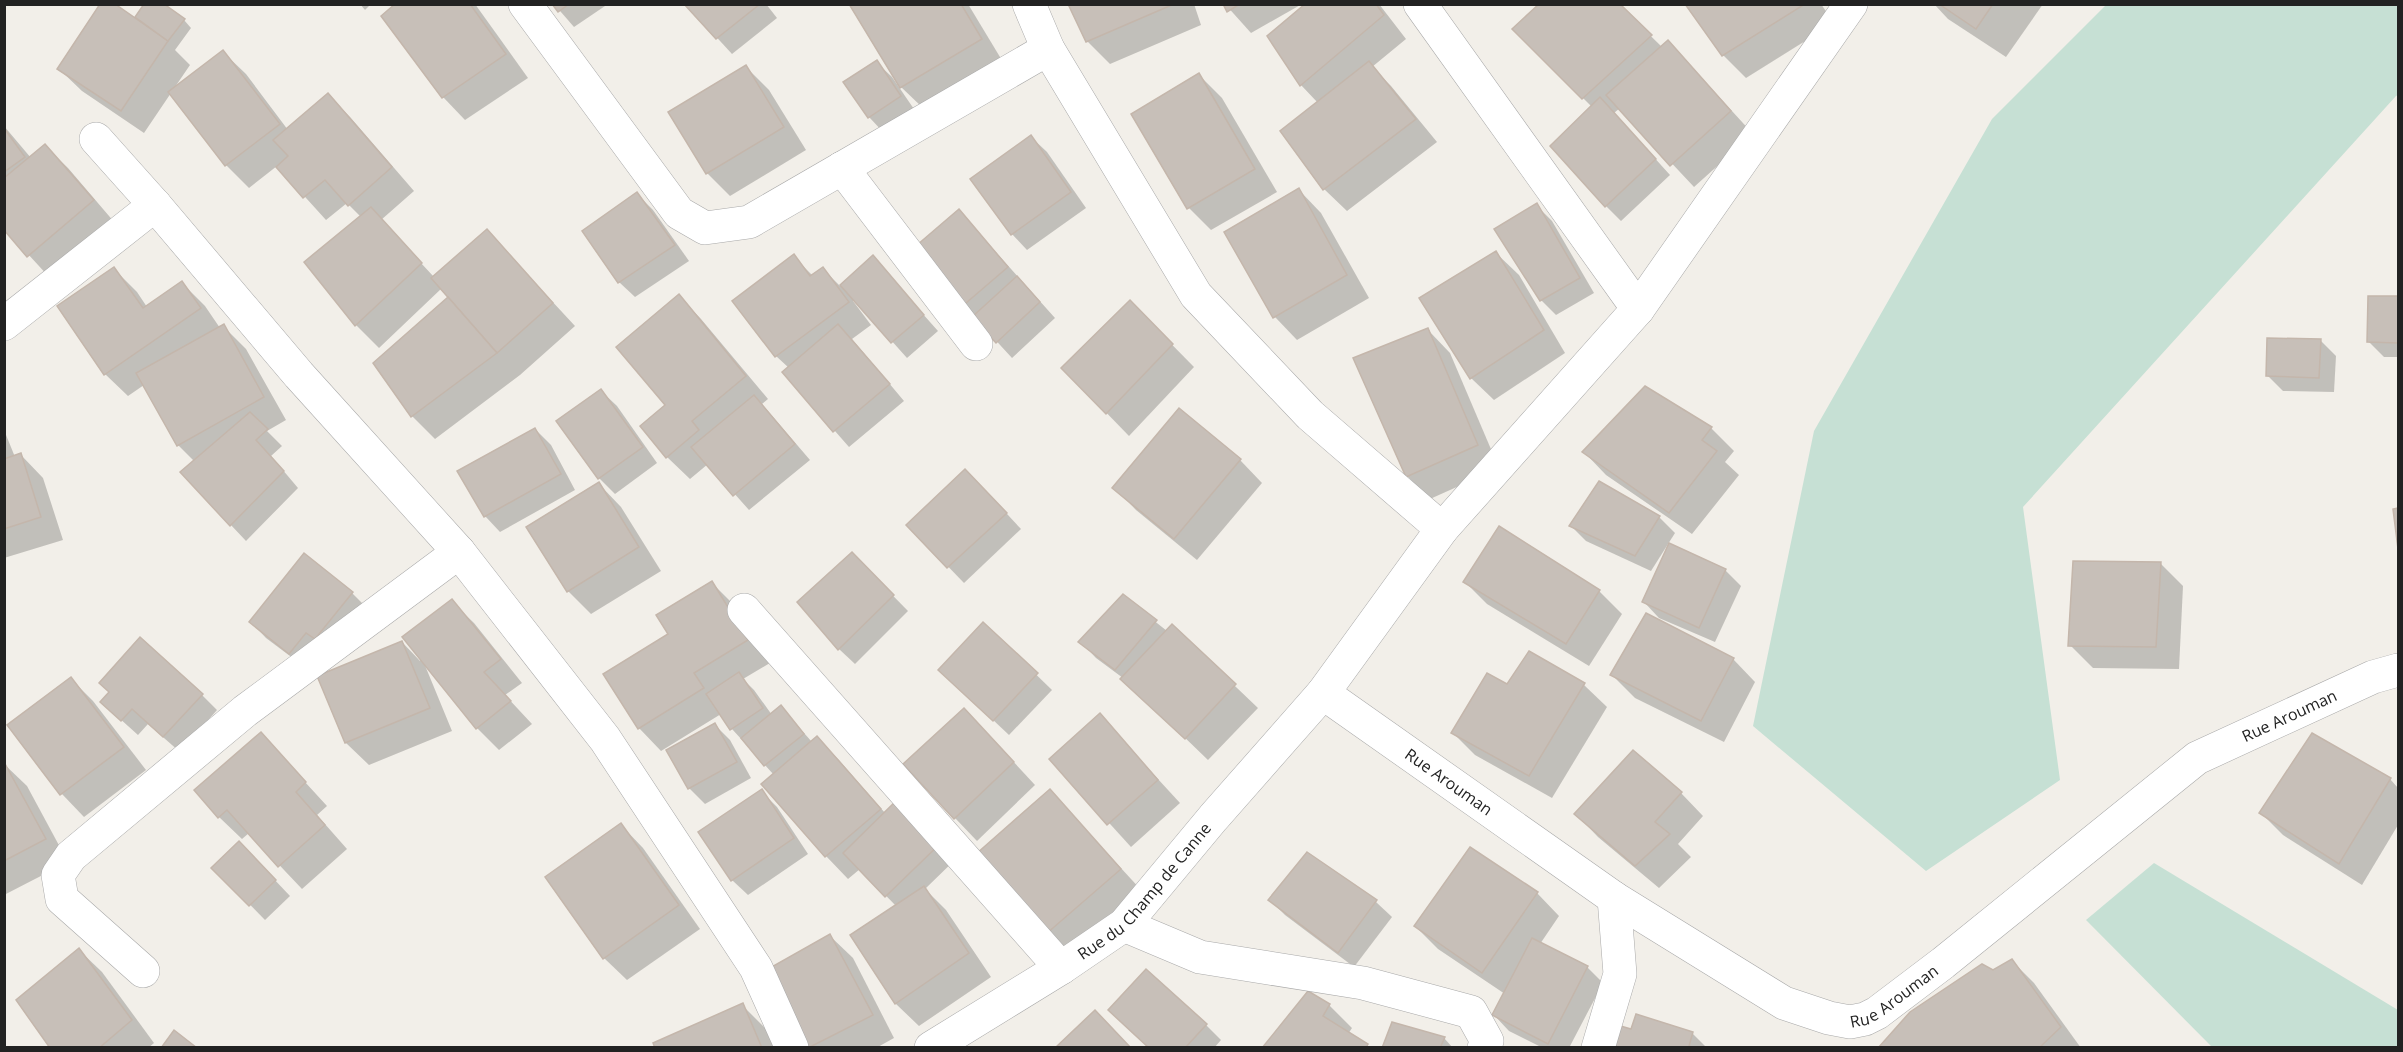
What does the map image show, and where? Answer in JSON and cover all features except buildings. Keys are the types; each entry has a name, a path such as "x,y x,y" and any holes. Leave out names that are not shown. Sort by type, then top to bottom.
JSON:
{"street":[{"path":"525,4 679,213 705,228 749,222 1048,49"},
{"path":"1029,4 1048,49 1196,295 1310,415 1442,529"},
{"path":"1420,4 1638,309"},
{"name":"Rue du Champ de Canne","path":"931,1047 1061,968 1124,924 1323,693 1442,529 1638,309 1843,8"},
{"path":"96,139 155,205 298,375 459,552 605,740 756,968 792,1047"},
{"path":"842,168 976,344"},
{"path":"4,324 155,205"},
{"path":"143,971 62,899 58,875 71,856 245,711 459,552"},
{"path":"744,610 1061,968"},
{"name":"Rue Arouman","path":"1323,693 1614,898 1784,1003 1829,1018 1843,1034 1877,1013 1934,970 2197,759 2373,677 2398,670"},
{"path":"1598,1047 1620,974 1614,898"},
{"path":"1124,924 1200,957 1363,983 1472,1012 1487,1041 1484,1047"}],"green space":[{"path":"2107,4 2398,5 2398,95 2023,507 2060,780 1926,871 1753,726 1814,431 1992,119"},
{"path":"2154,863 2398,1010 2398,1047 2212,1047 2086,920"}]}
